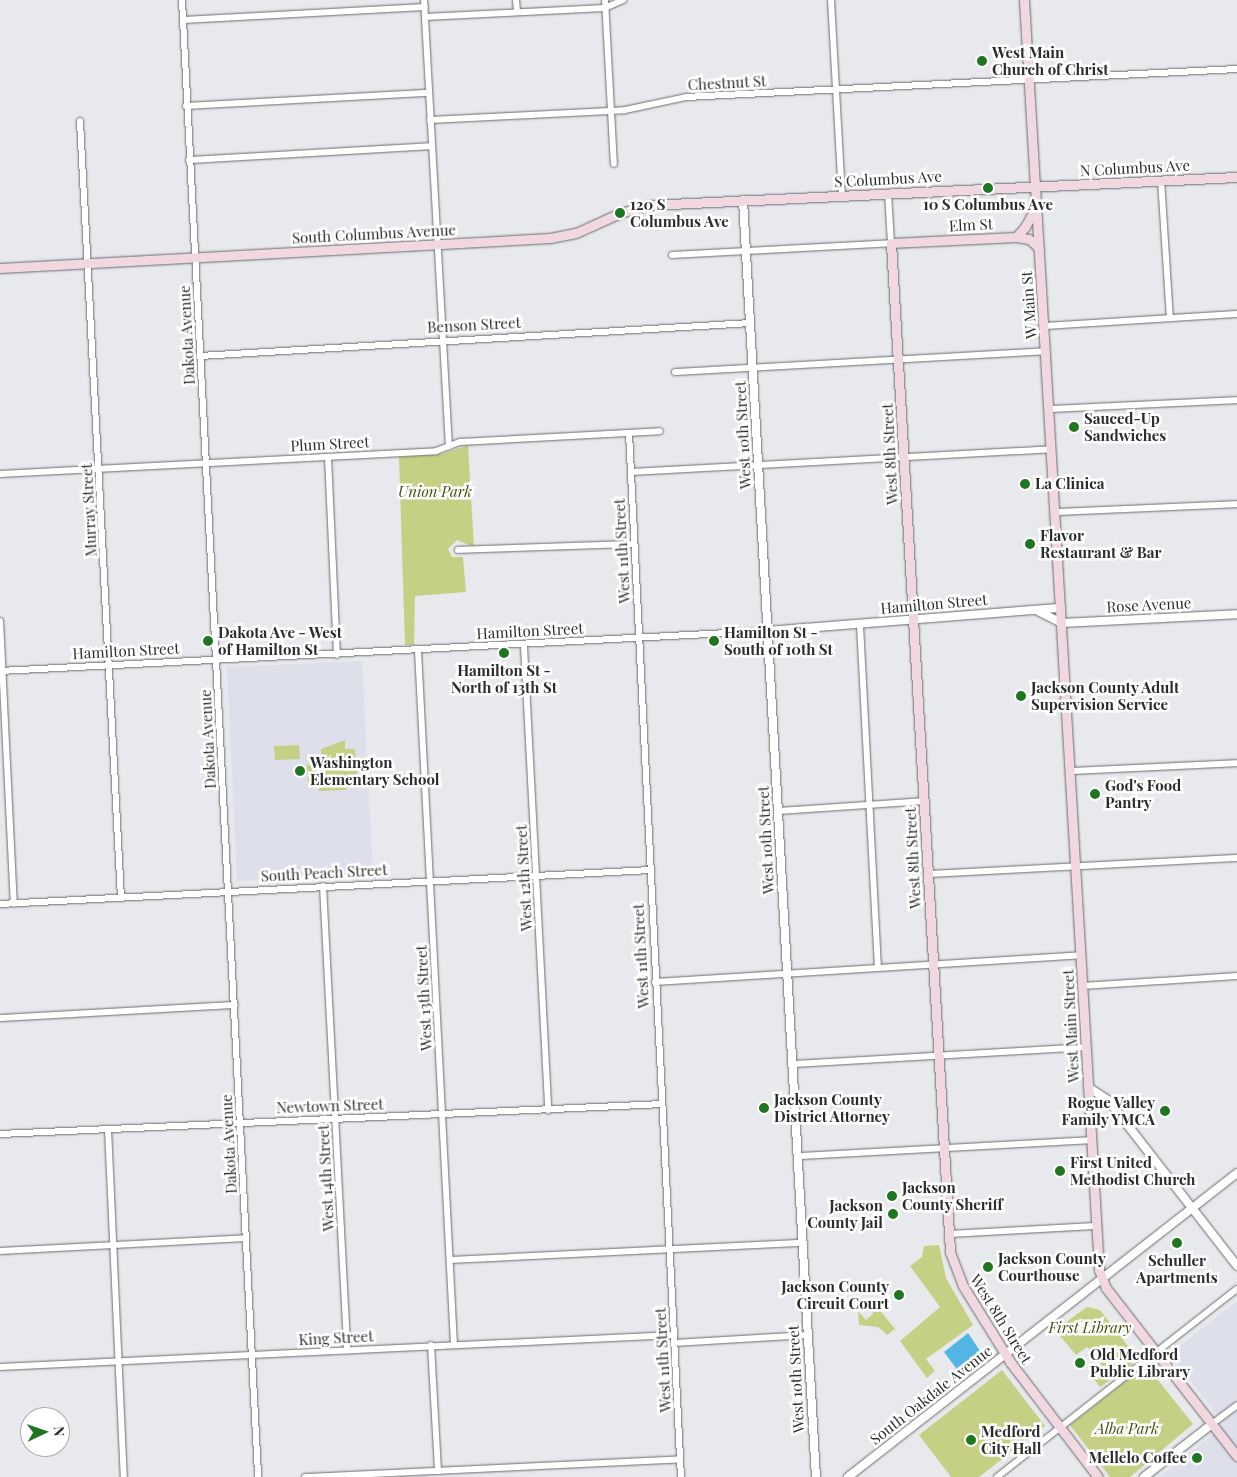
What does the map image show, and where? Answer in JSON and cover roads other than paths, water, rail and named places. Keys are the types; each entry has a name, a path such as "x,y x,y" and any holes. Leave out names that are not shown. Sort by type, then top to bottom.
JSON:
{"main road":[{"name":"W Main St","path":"1024,0 1061,608"},
{"name":"N Columbus Ave","path":"1034,187 1237,177"},
{"name":"S Columbus Ave","path":"743,200 1034,187"},
{"name":"South Columbus Avenue","path":"0,268 551,238 576,233 631,209 743,200"},
{"path":"1016,237 1025,228 1036,207"},
{"path":"1016,237 1029,239 1039,248"},
{"name":"Elm St","path":"891,243 1016,237"},
{"name":"West 8th Street","path":"891,243 948,1234 955,1270 1005,1354 1059,1428 1098,1477"},
{"name":"West Main Street","path":"1061,608 1096,1226 1101,1279"},
{"path":"1101,1279 1237,1456"}],"street":[{"name":"Dakota Avenue","path":"182,0 258,1477"},
{"path":"516,0 517,12"},
{"path":"605,0 614,164"},
{"path":"425,17 605,8 623,0"},
{"path":"830,0 842,195"},
{"path":"183,20 424,3 449,446"},
{"name":"Chestnut St","path":"430,120 636,109 675,98 1028,78 1237,69"},
{"path":"186,106 429,93"},
{"name":"Murray Street","path":"80,122 121,897"},
{"path":"189,160 431,146"},
{"path":"1161,180 1170,318"},
{"name":"West 8th Street","path":"888,193 891,243"},
{"name":"West 10th Street","path":"743,200 816,1477"},
{"path":"672,255 891,243"},
{"path":"1044,326 1237,314"},
{"name":"Benson Street","path":"200,356 442,339 750,323"},
{"path":"675,372 1046,351"},
{"path":"1049,409 1237,400"},
{"name":"Plum Street","path":"0,474 436,451 460,442 660,431"},
{"name":"West 11th Street","path":"629,433 681,1477"},
{"path":"631,472 758,467 904,456 1051,449"},
{"path":"328,457 337,655"},
{"path":"1055,512 1237,504"},
{"path":"458,550 634,544"},
{"name":"Hamilton Street","path":"1,671 524,646 860,625 912,619 1061,608"},
{"path":"1036,610 1062,623"},
{"name":"Rose Avenue","path":"1062,623 1237,614"},
{"path":"0,622 14,904"},
{"path":"860,625 878,966"},
{"name":"West 12th Street","path":"524,646 548,1110"},
{"name":"West 13th Street","path":"418,651 454,1344"},
{"path":"1070,771 1237,763"},
{"path":"778,811 923,801"},
{"path":"928,874 1237,858"},
{"name":"South Peach Street","path":"0,904 536,874 650,870"},
{"name":"West 14th Street","path":"323,886 347,1350"},
{"path":"655,982 878,966 1080,955"},
{"path":"1082,986 1237,976"},
{"path":"0,1018 235,1006"},
{"path":"793,1064 1086,1047"},
{"path":"1088,1087 1108,1100 1237,1266"},
{"name":"Newtown Street","path":"0,1134 662,1104"},
{"path":"108,1129 124,1477"},
{"path":"799,1156 1091,1140"},
{"name":"South Oakdale Avenue","path":"848,1477 1237,1173"},
{"path":"948,1234 1096,1226"},
{"path":"0,1251 246,1238"},
{"path":"450,1260 803,1242"},
{"path":"997,1477 1157,1354 1237,1289"},
{"name":"King Street","path":"0,1367 431,1345 674,1335"},
{"path":"674,1343 808,1335"},
{"path":"431,1345 438,1471"},
{"path":"1144,1477 1237,1405"},
{"path":"305,1477 680,1459"}],"water":[{"path":"968,1333 982,1354 959,1372 944,1352"}],"place":[{"name":"West Main Church of Christ","path":"982,61"},
{"name":"10 S Columbus Ave","path":"988,188"},
{"name":"120 S Columbus Ave","path":"620,213"},
{"name":"Sauced-Up Sandwiches","path":"1074,427"},
{"name":"La Clinica","path":"1025,484"},
{"name":"Flavor Restaurant & Bar","path":"1030,544"},
{"name":"Dakota Ave - West of Hamilton St","path":"208,641"},
{"name":"Hamilton St - South of 10th St","path":"714,641"},
{"name":"Hamilton St - North of 13th St","path":"504,653"},
{"name":"Jackson County Adult Supervision Service","path":"1021,696"},
{"name":"Washington Elementary School","path":"300,771"},
{"name":"God's Food Pantry","path":"1095,794"},
{"name":"Jackson County District Attorney","path":"764,1108"},
{"name":"Rogue Valley Family YMCA","path":"1165,1111"},
{"name":"First United Methodist Church","path":"1060,1171"},
{"name":"Jackson County Sheriff","path":"892,1196"},
{"name":"Jackson County Jail","path":"893,1214"},
{"name":"Schuller Apartments","path":"1177,1243"},
{"name":"Jackson County Courthouse","path":"988,1267"},
{"name":"Jackson County Circuit Court","path":"899,1295"},
{"name":"Old Medford Public Library","path":"1080,1363"},
{"name":"Medford City Hall","path":"971,1440"},
{"name":"Mellelo Coffee","path":"1197,1458"}],"park label":[{"name":"Union Park","path":"435,492"},
{"name":"First Library","path":"1090,1328"},
{"name":"Alba Park","path":"1127,1429"}]}
